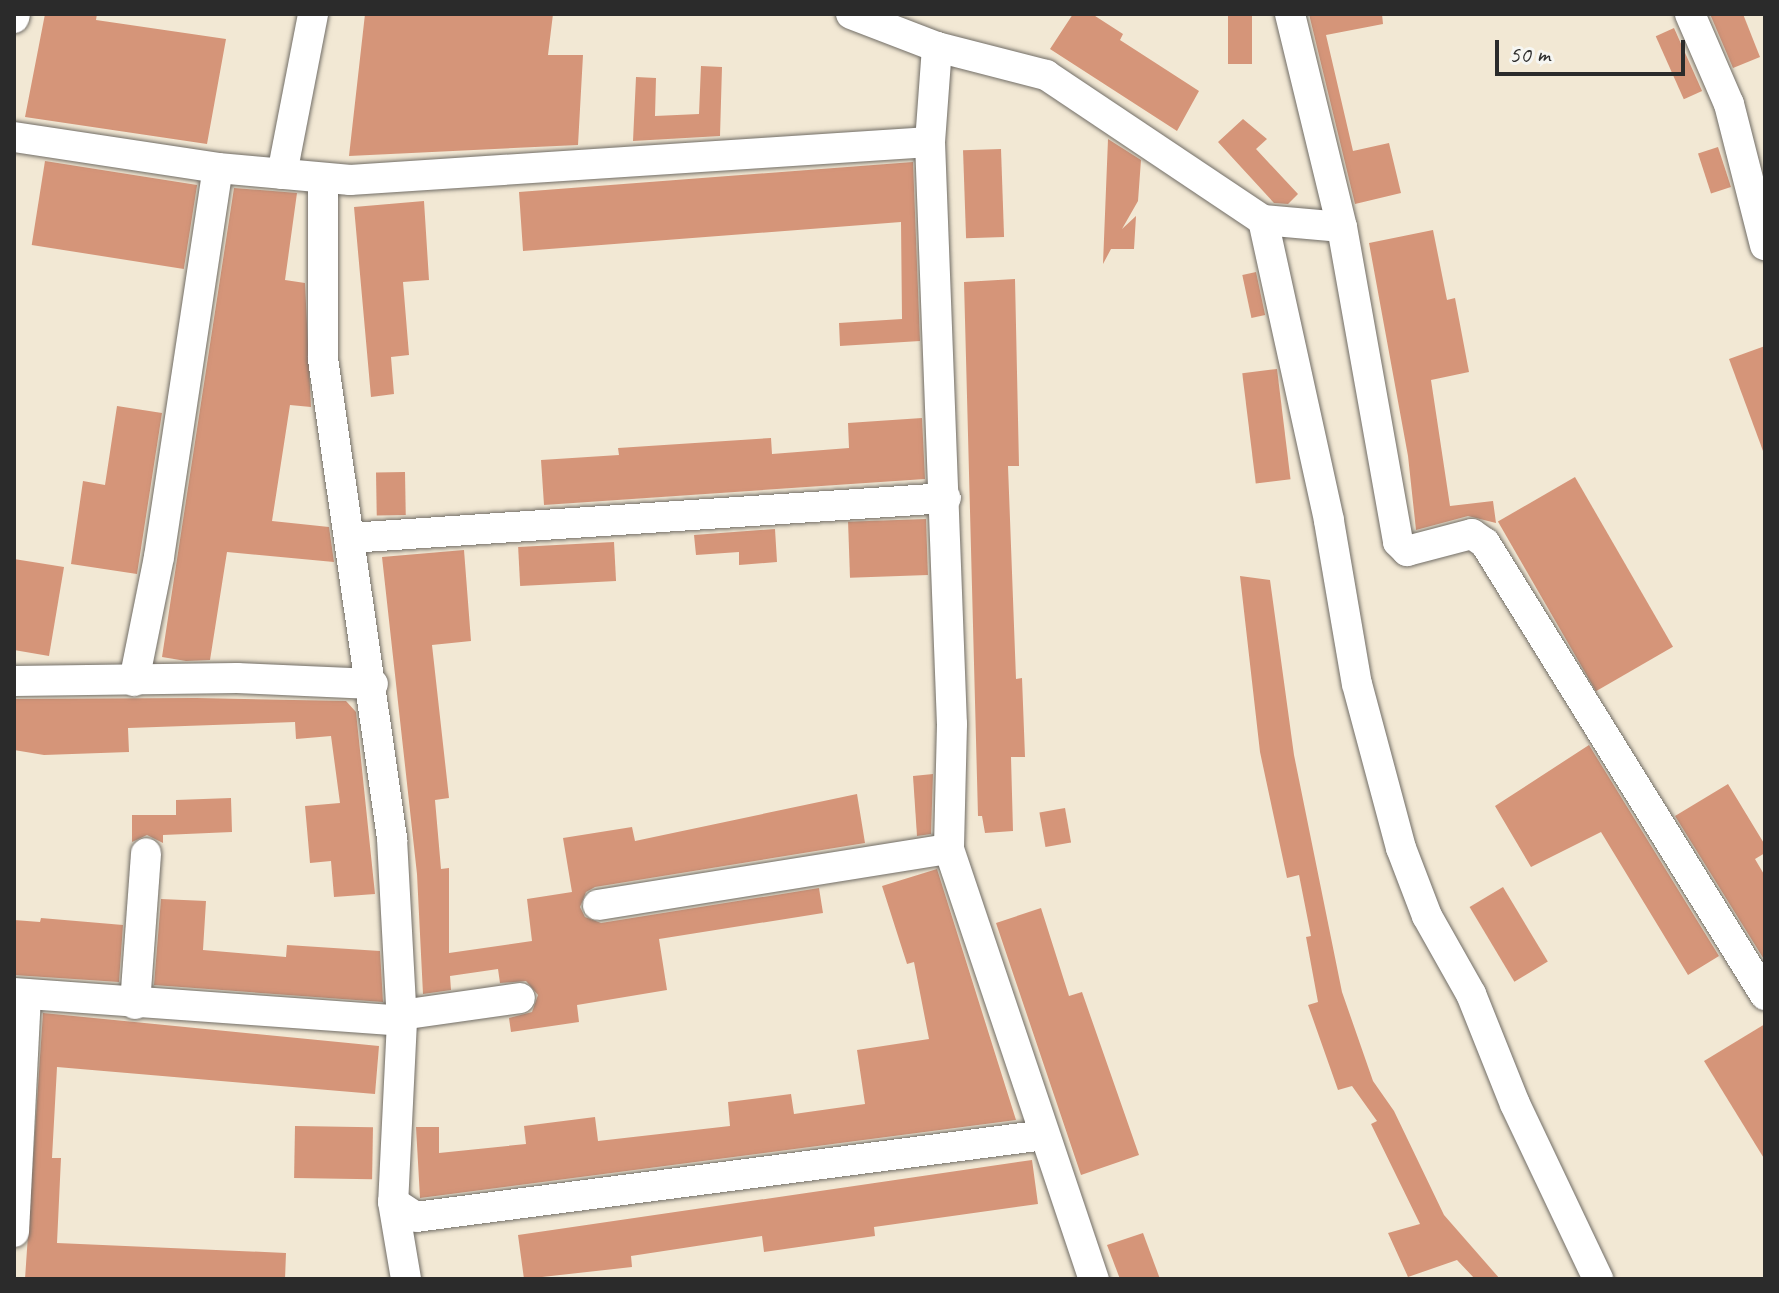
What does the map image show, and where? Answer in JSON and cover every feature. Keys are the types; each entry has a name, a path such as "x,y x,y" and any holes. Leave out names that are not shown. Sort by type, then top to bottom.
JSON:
{"street":[{"path":"282,174 313,14"},
{"path":"1290,14 1342,227 1398,542 1407,551 1472,534 1485,543 1765,995"},
{"path":"1690,14 1729,104 1765,245"},
{"path":"868,17 937,47 1046,75 1273,221 1342,227"},
{"path":"937,47 930,142 946,498 952,724 949,849 1094,1279"},
{"path":"14,137 218,168 323,180 930,142"},
{"path":"134,681 159,557 218,168"},
{"path":"323,180 323,359 373,684 392,839 402,1018 393,1202 406,1279"},
{"path":"1273,221 1357,684 1401,848 1427,916 1471,994 1515,1104 1598,1279"},
{"path":"349,538 946,498"},
{"path":"14,681 237,678 373,684"},
{"path":"598,905 949,849"},
{"path":"135,1004 146,853"},
{"path":"14,1232 20,994 135,1004 402,1018 520,998"},
{"path":"393,1202 416,1217 1045,1135"}],"building":[{"path":"45,14 97,14 96,20 226,39 207,144 25,117"},
{"path":"365,14 553,14 548,55 583,55 578,145 349,156"},
{"path":"1073,14 1092,14 1123,34 1120,40 1199,91 1177,131 1050,49"},
{"path":"1228,14 1252,14 1252,64 1228,64"},
{"path":"1309,14 1382,14 1383,24 1326,35 1353,151 1389,143 1401,193 1355,204"},
{"path":"1710,14 1743,14 1760,57 1733,68"},
{"path":"1674,28 1702,91 1684,99 1656,36"},
{"path":"701,66 722,67 720,136 633,141 636,77 656,78 655,116 699,114"},
{"path":"1243,119 1267,139 1256,149 1298,194 1288,204 1274,203 1218,142"},
{"path":"1108,139 1141,160 1138,201 1122,229 1136,216 1134,249 1111,249 1103,264"},
{"path":"1718,147 1731,187 1711,193 1698,153"},
{"path":"1001,149 1004,237 966,238 963,150"},
{"path":"45,161 197,185 184,269 32,245"},
{"path":"913,162 920,341 840,346 839,323 902,319 901,222 523,251 519,192"},
{"path":"234,188 297,193 285,280 305,283 311,407 290,405 272,521 329,527 334,562 227,552 210,660 186,661 162,657"},
{"path":"424,201 429,280 403,282 409,355 391,357 394,394 371,397 354,207"},
{"path":"1433,230 1447,300 1455,298 1469,372 1431,380 1450,506 1493,501 1496,523 1468,516 1416,530 1408,456 1369,243"},
{"path":"1256,272 1265,315 1251,318 1242,275"},
{"path":"1015,279 1019,466 1008,466 1016,679 1022,678 1025,757 1011,757 1013,831 985,833 982,816 978,816 964,282"},
{"path":"1765,346 1765,451 1763,451 1729,359"},
{"path":"1277,369 1291,479 1256,483 1242,373"},
{"path":"117,406 162,413 137,574 71,564 83,481 105,485"},
{"path":"922,418 925,479 544,505 541,460 619,455 618,448 771,438 772,454 849,448 848,423"},
{"path":"405,472 406,515 377,515 376,473"},
{"path":"1575,477 1673,647 1596,691 1498,522"},
{"path":"926,519 928,575 850,578 848,522"},
{"path":"775,529 777,562 739,565 739,552 696,555 694,535"},
{"path":"614,542 616,581 520,586 518,547"},
{"path":"464,550 471,641 432,645 449,798 435,800 441,869 449,868 449,953 532,941 527,899 572,892 563,838 632,827 635,841 857,794 865,843 595,887 586,892 580,907 585,917 601,923 819,888 823,913 659,939 667,990 577,1005 579,1022 511,1032 509,1018 532,1012 538,995 526,981 500,983 498,969 450,976 451,990 423,994 417,874 382,557"},
{"path":"14,559 64,567 49,656 14,650"},
{"path":"1240,576 1270,580 1294,755 1342,992 1373,1081 1394,1111 1444,1215 1500,1279 1475,1279 1457,1260 1408,1277 1388,1233 1420,1224 1371,1124 1377,1121 1352,1086 1338,1090 1308,1005 1318,1002 1306,937 1311,936 1299,875 1287,878 1260,752"},
{"path":"14,699 346,701 356,712 375,894 334,897 331,861 310,863 305,806 340,803 331,736 296,739 295,722 128,728 129,752 44,755 14,750"},
{"path":"1589,745 1719,956 1688,975 1601,832 1531,867 1495,806"},
{"path":"933,774 931,834 917,836 913,776"},
{"path":"1728,784 1765,845 1765,853 1755,859 1765,876 1765,961 1675,816"},
{"path":"231,798 232,832 163,835 163,843 147,835 132,842 132,815 176,815 176,800"},
{"path":"1065,808 1071,842 1045,847 1039,813"},
{"path":"937,869 1016,1120 420,1198 416,1127 439,1127 439,1153 526,1144 524,1126 595,1117 598,1141 730,1126 728,1102 791,1094 794,1114 865,1104 857,1050 929,1039 914,962 907,964 882,886"},
{"path":"1503,887 1548,962 1514,982 1470,907"},
{"path":"161,899 206,901 203,950 286,957 287,945 380,951 383,1002 154,985"},
{"path":"1041,908 1069,996 1082,992 1139,1155 1081,1175 996,923"},
{"path":"41,918 123,925 119,982 14,975 14,920 40,922"},
{"path":"43,1013 379,1046 375,1094 57,1067 52,1158 61,1158 57,1243 286,1253 285,1279 25,1279"},
{"path":"1765,1024 1765,1160 1704,1061"},
{"path":"295,1126 373,1127 372,1179 294,1178"},
{"path":"1032,1160 1038,1204 874,1227 875,1236 764,1252 762,1236 631,1256 632,1267 524,1279 518,1235"},
{"path":"1143,1233 1160,1279 1120,1279 1107,1245"}]}
